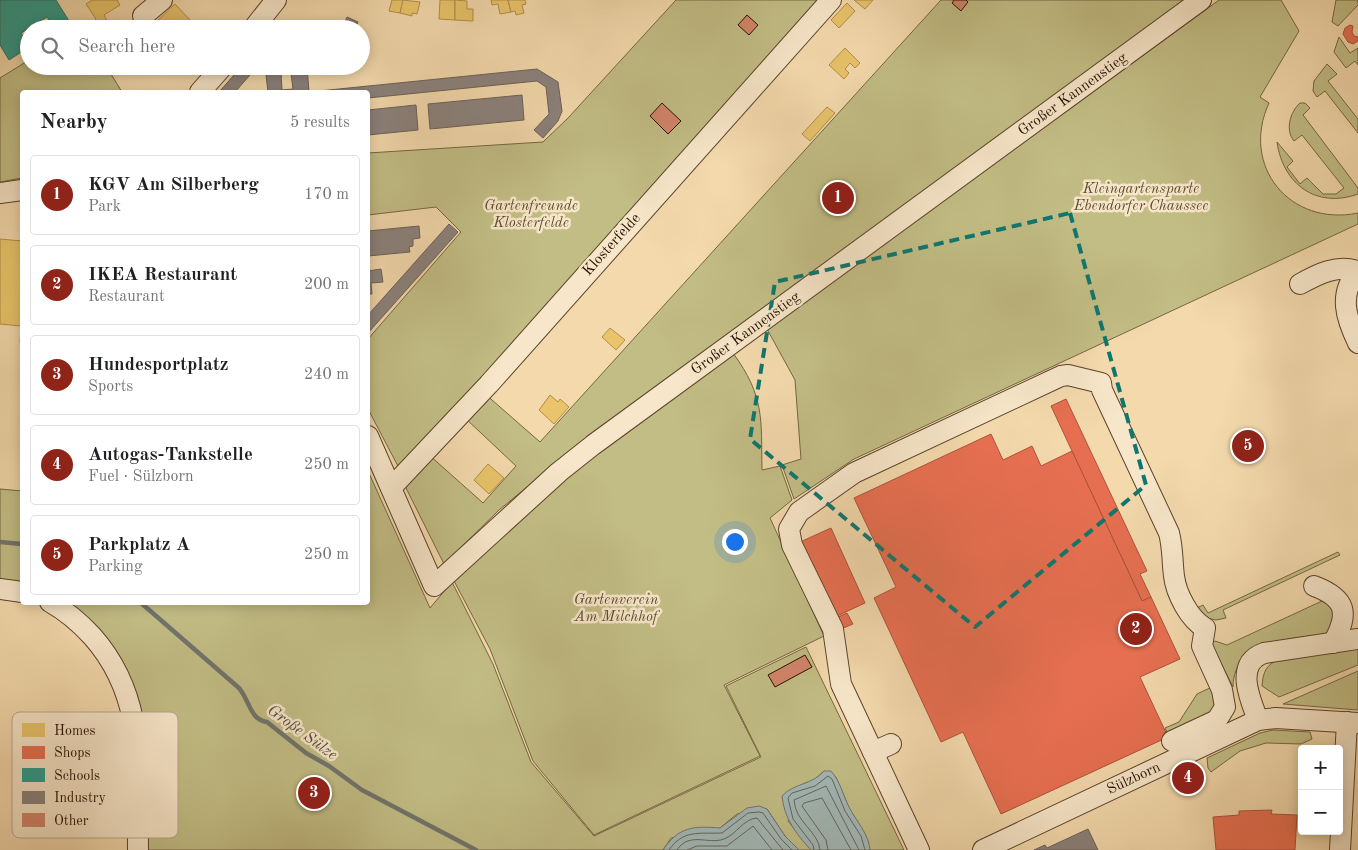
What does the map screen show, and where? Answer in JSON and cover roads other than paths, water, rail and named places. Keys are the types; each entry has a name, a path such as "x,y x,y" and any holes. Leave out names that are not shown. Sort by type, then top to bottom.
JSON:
{"street":[{"path":"143,16 162,0"},
{"name":"Klosterfelde","path":"391,488 489,384 831,0"},
{"name":"Großer Kannenstieg","path":"370,441 434,586 559,472 593,445 1201,0"},
{"path":"259,20 270,2"},
{"path":"202,90 215,75"},
{"path":"0,193 20,190"},
{"path":"1300,284 1339,268 1358,271 1349,284 1345,301 1347,317 1358,343"},
{"path":"919,850 882,748 840,684 833,629 792,545 789,529 799,512 854,474 1030,390 1068,375 1101,383 1102,390 1169,533 1173,547 1174,577 1192,618 1204,628 1202,646 1225,698 1222,714 1217,720 1172,741"},
{"path":"1314,586 1337,599 1343,612 1342,627 1333,643"},
{"path":"0,589 20,592"},
{"path":"54,605 86,629 106,654 124,685 132,712"},
{"path":"1258,720 1250,699 1246,676 1249,666 1259,655 1358,638"},
{"name":"Sülzborn","path":"983,850 1258,720 1276,718 1353,722 1340,850"}],"water":[{"path":"824,771 831,771 837,779 849,807 865,833 870,850 811,850 800,838 788,819 782,796 814,779"},
{"path":"759,806 767,809 785,836 799,850 663,850 681,832 702,827 720,828 747,808"}],"waterway":[{"name":"Große Sülze","path":"0,542 20,544"},
{"name":"Große Sülze","path":"143,605 239,688 257,718 267,722 306,753 329,766 362,790 476,850"}],"place":[{"name":"KGV Am Silberberg","path":"838,198"},
{"name":"Parkplatz A","path":"1248,446"},
{"name":"IKEA Restaurant","path":"1136,629"},
{"name":"Autogas-Tankstelle","path":"1188,778"},
{"name":"Hundesportplatz","path":"314,793"}],"park label":[{"name":"Kleingartensparte Ebendorfer Chaussee","path":"1141,198"},
{"name":"Gartenfreunde Klosterfelde","path":"531,214"},
{"name":"Gartenverein Am Milchhof","path":"616,608"}]}
